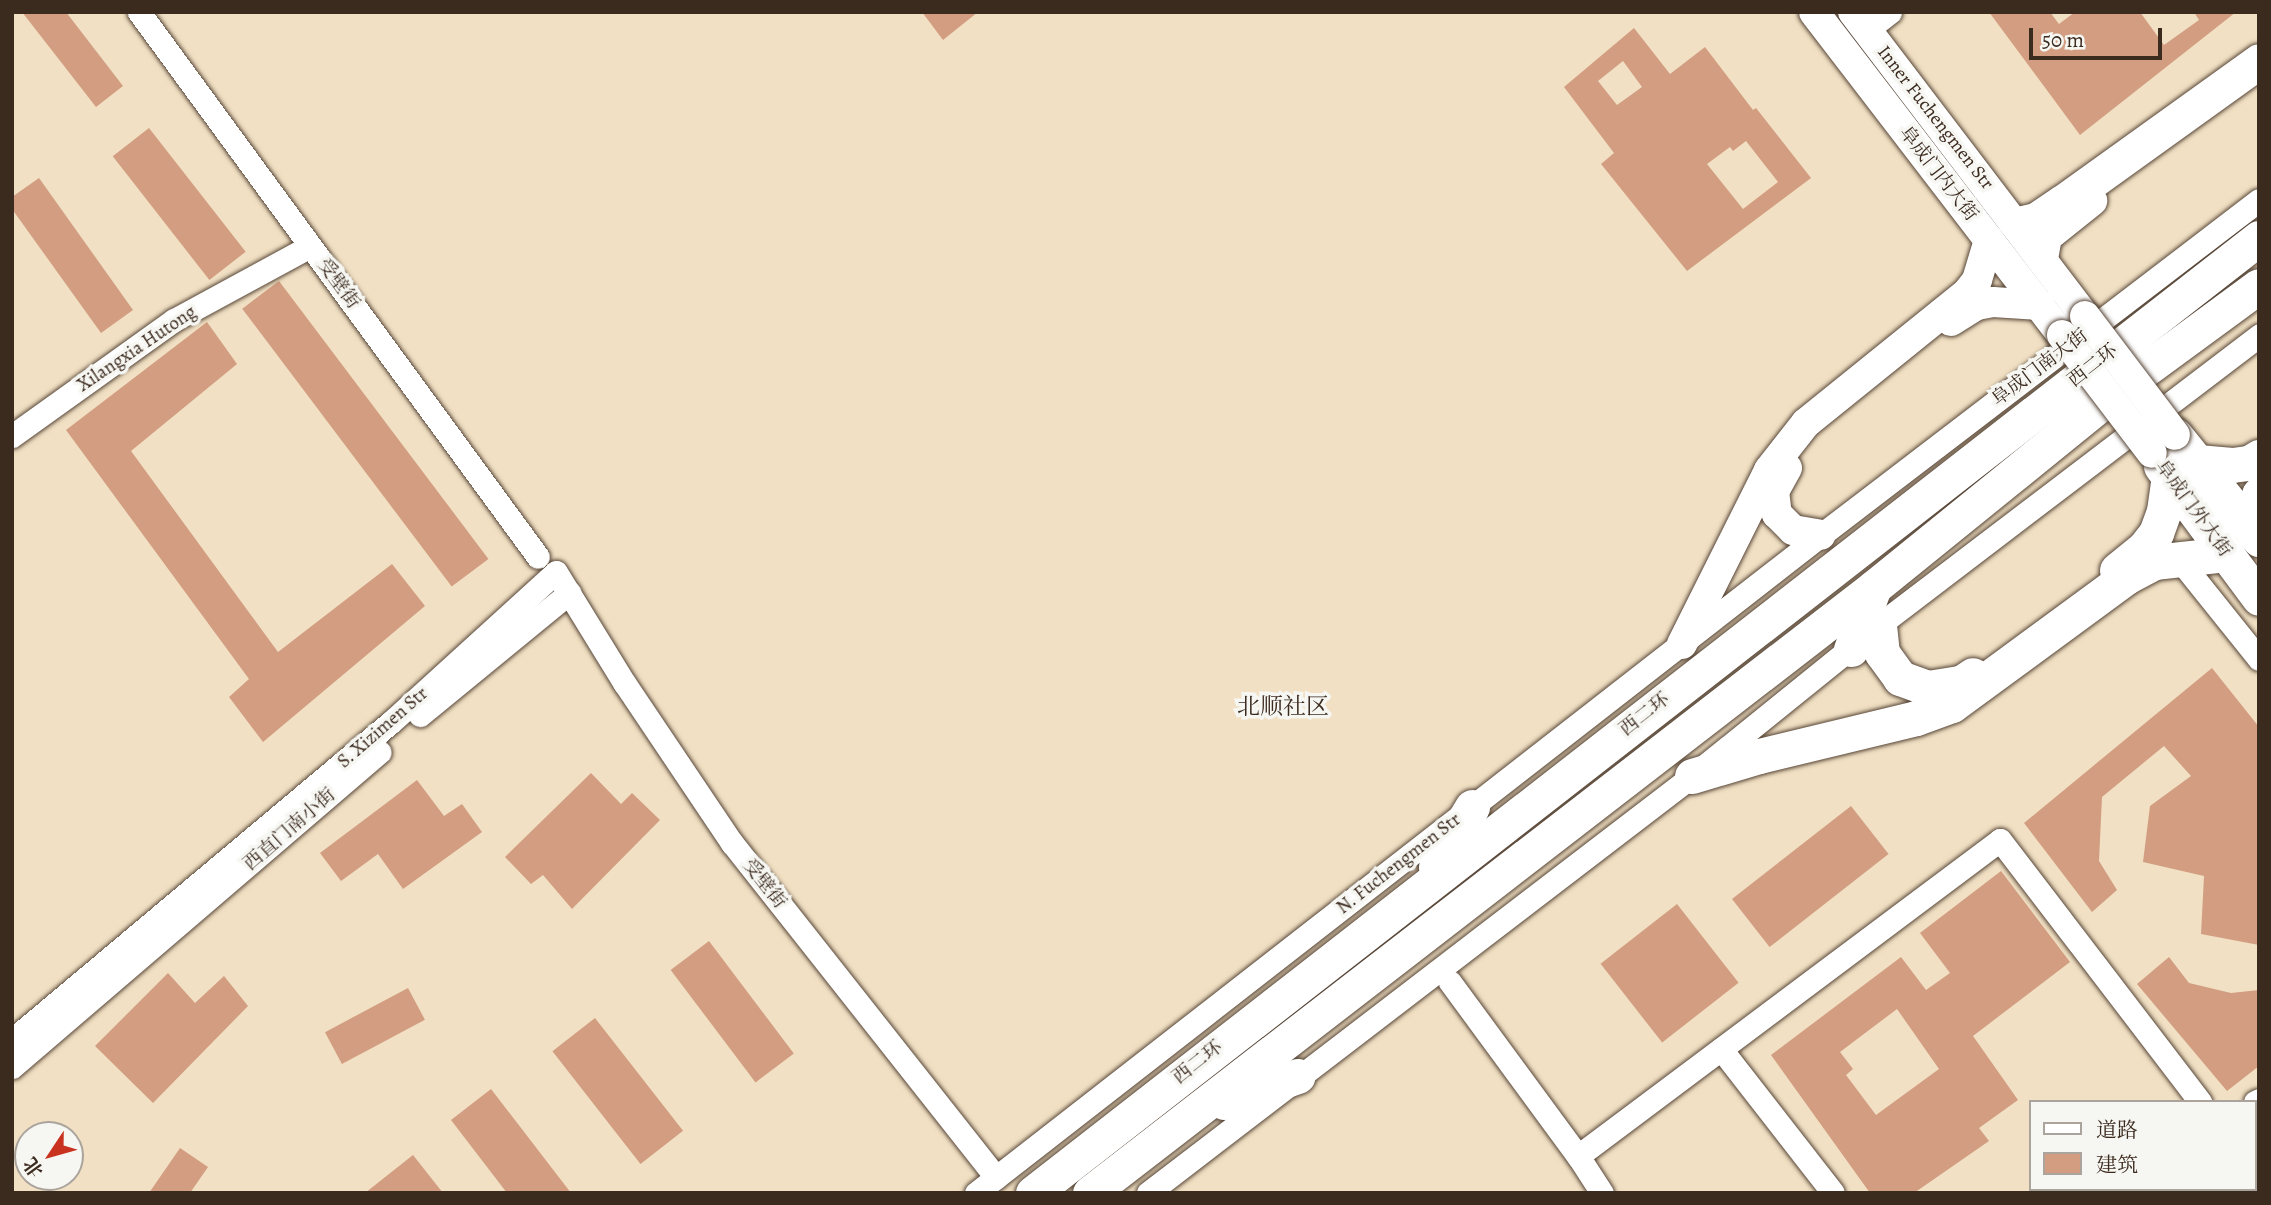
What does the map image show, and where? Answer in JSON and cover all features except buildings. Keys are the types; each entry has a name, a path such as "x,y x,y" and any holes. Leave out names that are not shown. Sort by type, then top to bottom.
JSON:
{"highway":[{"path":"2003,232 2036,220 2063,202 2259,61"},
{"name":"西二环","path":"1033,1193 2259,238"},
{"name":"西二环","path":"1090,1193 1873,588 2124,385 2259,286"},
{"path":"1880,625 1882,653 1900,678 1928,688 1961,683 2127,564 2145,547 2156,533 2164,511 2173,457 2232,465 2249,463 2259,457"},
{"name":"阜成门外大街","path":"2173,457 2256,537"},
{"name":"阜成门外大街","path":"2173,457 2226,554 2259,598"},
{"path":"2256,537 2259,494"},
{"path":"1692,776 1759,756 1916,718 1952,705 2126,577 2154,562 2226,554"},
{"path":"1851,649 1873,588"},
{"path":"1425,885 1472,807"},
{"path":"1194,1113 1298,1076"}],"main road":[{"name":"阜成门内大街","path":"1814,12 2003,232 2040,305 2062,335 2173,457"},
{"name":"Inner Fuchengmen Str","path":"1870,18 2003,232"},
{"path":"2043,259 2048,237 2063,223 2259,79"},
{"name":"阜成门内大街","path":"2003,232 2043,259 2085,317 2173,457"},
{"path":"1682,644 1769,470 1806,423 1967,293 2003,232"},
{"path":"1821,535 1793,530 1777,514 1774,491 1790,463 1819,426 1936,332 1976,305 1993,302 2040,305"}],"street":[{"name":"受壁街","path":"139,12 538,557"},
{"name":"阜成门南大街","path":"1821,535 2259,201"},
{"name":"Xilangxia Hutong","path":"12,436 174,320 303,250"},
{"path":"1148,1193 1692,776 1880,625 2259,335"},
{"name":"N. Fuchengmen Str","path":"976,1193 1821,535"},
{"path":"2178,558 2259,659"},
{"name":"受壁街","path":"556,572 732,843 996,1177"},
{"name":"S. Xizimen Str","path":"12,1040 390,723 556,572"},
{"name":"西直门南小街","path":"12,1068 424,712 569,593"},
{"path":"1577,1156 2000,840 2198,1100"},
{"path":"1450,982 1602,1193"},
{"path":"1721,1049 1833,1193"}],"district":[{"name":"北顺社区","path":"1283,707"}]}
